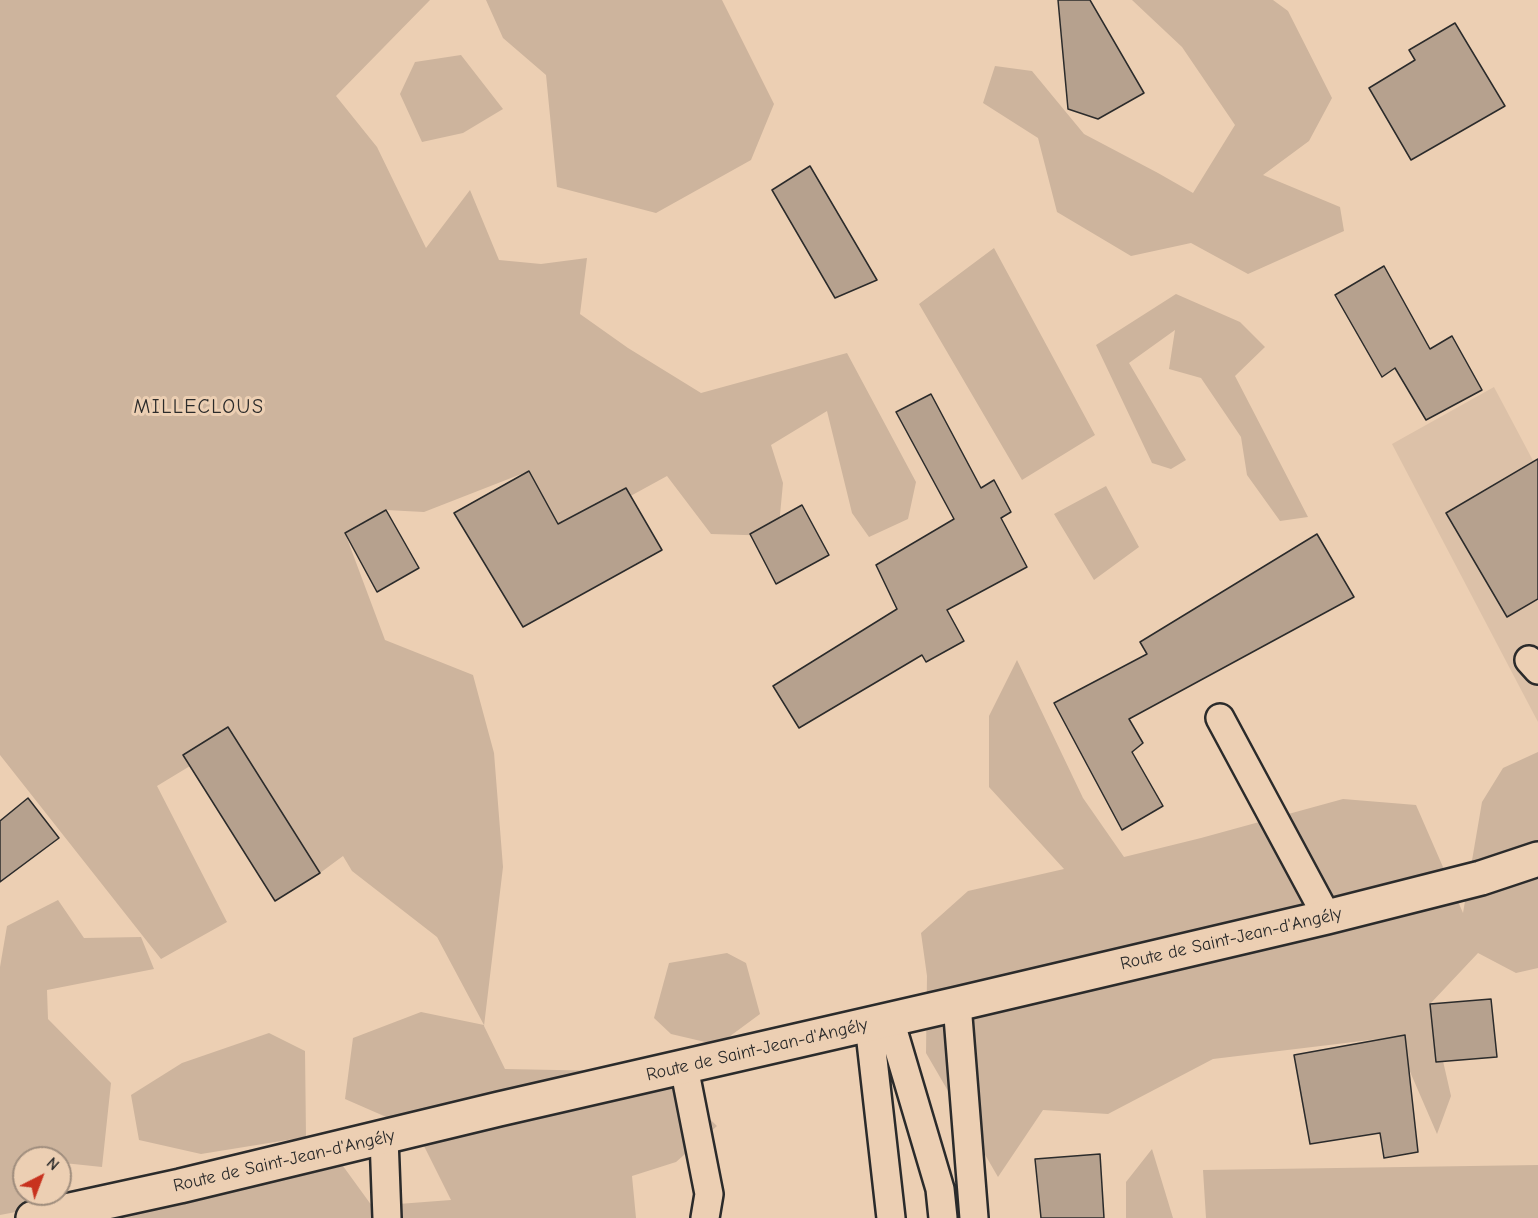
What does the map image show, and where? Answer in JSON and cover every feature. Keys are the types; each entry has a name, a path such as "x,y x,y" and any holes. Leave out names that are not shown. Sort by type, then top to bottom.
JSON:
{"main road":[{"name":"Route de Saint-Jean-d'Angély","path":"33,1218 131,1207 180,1186 499,1109 1327,917 1481,878 1538,859"},
{"name":"Route de Saint-Jean-d'Angély","path":"1481,878 1538,870"}],"lane":[{"path":"1220,718 1327,917"},
{"path":"957,1004 974,1218"},
{"path":"879,1022 891,1218"},
{"path":"879,1022 940,1189 943,1218"},
{"path":"684,1067 709,1194 705,1218"},
{"path":"384,1138 387,1218"}],"shaded area":[{"path":"0,0 430,0 336,96 377,147 426,248 470,190 499,260 541,264 587,258 580,314 628,348 701,393 847,353 916,482 908,519 869,537 852,513 827,411 771,445 783,483 778,536 711,534 667,476 563,533 529,471 424,512 386,510 345,533 385,640 473,675 494,753 503,867 484,1026 505,1069 661,1072 717,1126 676,1162 632,1176 636,1218 110,1218 113,1214 223,1194 343,1166 372,1206 451,1200 416,1130 345,1099 353,1038 421,1012 484,1025 437,937 352,871 343,856 275,901 190,766 157,786 227,922 161,959 0,755"},
{"path":"486,0 722,0 774,104 751,160 656,213 557,187 546,75 503,38"},
{"path":"1132,0 1273,0 1288,11 1332,98 1309,141 1263,175 1340,207 1344,231 1248,274 1191,243 1131,256 1057,212 1038,138 983,103 995,66 1032,71 1084,134 1193,193 1235,125 1182,47"},
{"path":"461,55 503,109 463,133 422,142 400,94 415,62"},
{"path":"994,248 1095,435 1022,480 919,304"},
{"path":"1176,294 1240,322 1265,347 1235,376 1308,517 1280,521 1247,475 1241,437 1201,378 1169,369 1175,330 1129,363 1186,460 1171,469 1152,463 1096,345"},
{"path":"1494,387 1538,470 1538,722 1392,444"},
{"path":"1106,486 1139,547 1094,580 1054,514"},
{"path":"1017,660 1083,798 1124,857 1343,799 1416,805 1463,913 1482,802 1503,768 1538,752 1538,968 1516,973 1478,953 1430,1004 1451,1096 1437,1134 1395,1037 1213,1059 1108,1114 1043,1110 998,1177 926,1053 927,976 921,933 968,891 1064,869 989,787 989,716"},
{"path":"58,900 84,938 141,937 154,969 47,990 48,1019 111,1083 102,1167 72,1164 72,1146 12,1146 12,1206 38,1206 0,1215 0,967 7,926"},
{"path":"727,953 746,963 760,1014 718,1045 671,1034 654,1018 669,963"},
{"path":"269,1033 305,1051 306,1137 201,1154 139,1140 131,1095 182,1063"},
{"path":"1152,1149 1173,1218 1126,1218 1126,1182"},
{"path":"1538,1165 1538,1218 1206,1218 1203,1170"}],"building":[{"path":"1058,0 1090,0 1144,93 1098,119 1068,109"},
{"path":"1455,23 1505,106 1411,160 1369,88 1415,60 1409,50"},
{"path":"810,166 877,280 835,298 772,190"},
{"path":"1384,266 1430,349 1452,336 1482,390 1426,420 1395,368 1382,377 1335,295"},
{"path":"931,394 981,488 994,480 1011,512 1001,518 1027,567 947,610 964,641 926,662 922,655 799,728 773,686 897,609 876,565 954,519 896,412"},
{"path":"1538,459 1538,599 1507,617 1446,513"},
{"path":"529,471 558,524 626,488 662,550 523,627 454,513"},
{"path":"802,505 829,555 776,584 750,534"},
{"path":"386,510 419,568 377,592 345,533"},
{"path":"1317,534 1354,597 1129,719 1143,743 1132,752 1163,806 1122,830 1054,703 1147,654 1140,642"},
{"path":"228,727 320,873 275,901 183,755"},
{"path":"28,798 59,838 0,882 0,821"},
{"path":"1491,999 1497,1057 1436,1062 1430,1004"},
{"path":"1405,1035 1418,1152 1384,1158 1380,1133 1310,1144 1294,1055"},
{"path":"1100,1154 1104,1218 1041,1218 1035,1159"}],"district":[{"name":"MILLECLOUS","path":"199,407"}]}
